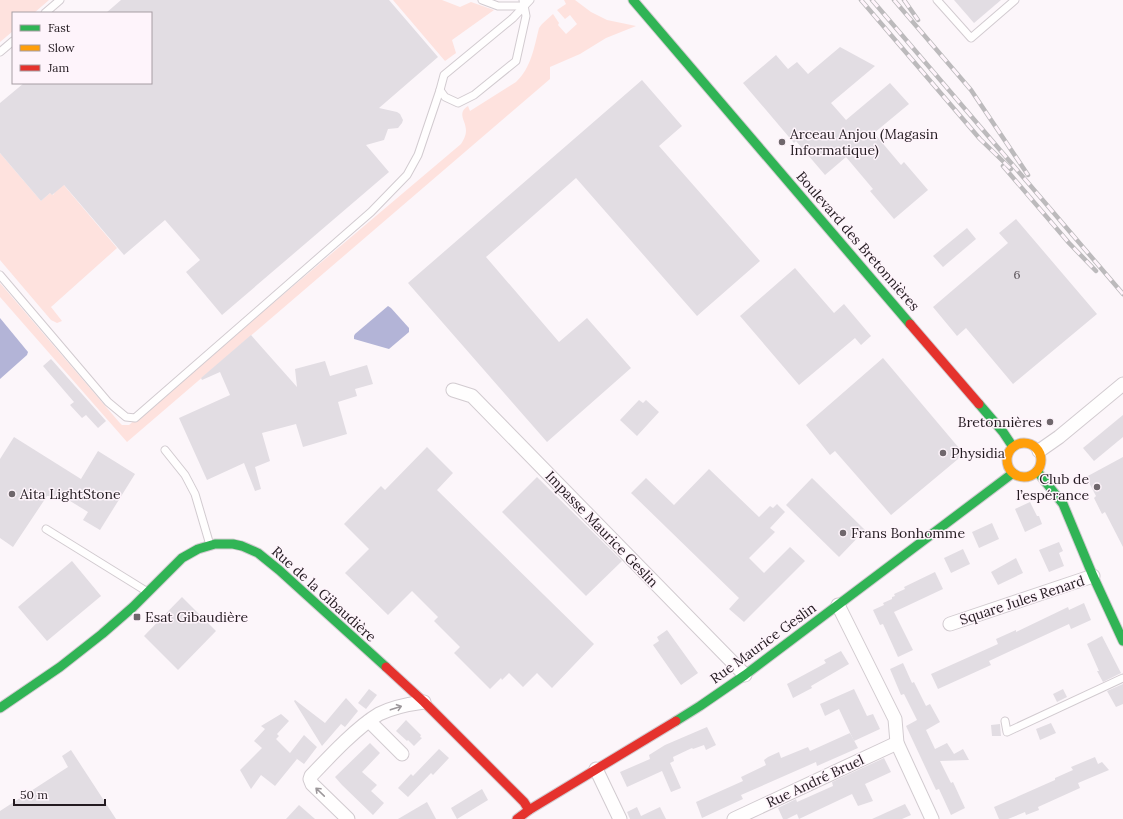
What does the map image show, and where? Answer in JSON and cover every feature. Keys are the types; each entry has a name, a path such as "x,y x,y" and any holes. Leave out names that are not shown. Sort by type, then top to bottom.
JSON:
{"street":[{"name":"Boulevard des Bretonnières","path":"633,0 1003,432 1013,447"},
{"path":"1039,451 1064,434 1123,384"},
{"name":"Impasse Maurice Geslin","path":"453,390 472,396 745,675"},
{"path":"1025,443 1035,447 1039,451 1041,459 1040,466 1037,471 1029,476 1023,477 1013,473 1009,468 1007,460 1010,451 1018,444 1025,443"},
{"path":"1037,471 1062,504 1123,641"},
{"name":"Rue Maurice Geslin","path":"519,818 529,810 700,706 745,675 1013,473"},
{"name":"Rue de la Gibaudière","path":"0,708 42,680 116,622 182,558 199,548 210,545 236,545 251,549 279,570 424,702 524,802 529,810"},
{"name":"Square Jules Renard","path":"950,624 1093,576"},
{"path":"838,605 895,719 897,743 932,819"},
{"path":"348,819 312,784 310,779 313,774 354,733 380,714 395,708 424,702"},
{"path":"369,722 402,754"},
{"name":"Rue André Bruel","path":"734,819 897,743"},
{"path":"596,769 620,819"}],"lane":[{"path":"46,12 60,0"},
{"path":"482,0 498,6 523,3 530,0"},
{"path":"937,0 971,38 1014,0"},
{"path":"0,275 108,402 126,417 134,418 371,212 406,175 418,155 444,75 512,18 523,3"},
{"path":"440,90 445,97 458,103 474,95 516,61 526,16 523,3"},
{"path":"0,52 12,42"},
{"path":"165,450 186,475 195,494 210,545"},
{"path":"46,529 148,592"},
{"path":"1005,721 1007,732 1123,678"}],"shaded area":[{"path":"0,0 49,0 35,12 12,12 12,32 0,42"},
{"path":"393,0 442,0 460,7 471,2 494,10 452,40 456,53 445,61"},
{"path":"564,0 575,0 591,12 607,20 636,26 606,38 580,54 550,67 550,79 127,442 0,297 0,283 119,422 122,425 129,425 461,144 466,133 462,114 463,110 468,106 470,111 516,82 529,64 539,28 542,24 553,14 559,23 558,25 566,34 577,24 570,15 565,19 557,10 566,4"},
{"path":"0,153 41,201 50,193 53,195 56,191 55,189 62,183 117,248 51,307 62,321 57,323 51,320 0,260"}],"water":[{"path":"388,306 409,328 409,332 389,349 354,339 355,334"},
{"path":"0,318 28,352 27,355 0,379"}],"building":[{"path":"121,0 389,0 438,57 379,108 397,112 403,120 398,128 388,129 384,140 366,145 389,172 222,315 186,272 200,260 165,220 124,255 64,185 52,195 50,193 41,201 0,153 0,103 23,84 152,84 152,12 107,12"},
{"path":"954,0 1001,0 974,23"},
{"path":"840,47 875,66 831,103 846,120 890,83 909,104 874,133 901,165 904,162 928,190 894,219 870,191 873,189 846,157 825,175 796,141 794,143 743,83 776,55 788,69 797,62 808,74"},
{"path":"642,80 682,126 659,146 760,261 697,316 576,178 486,257 559,342 587,318 631,368 547,442 408,283"},
{"path":"1016,219 1097,314 1013,384 966,328 957,336 933,307 1008,243 999,233"},
{"path":"967,228 976,239 943,267 933,256"},
{"path":"795,268 834,313 844,304 871,336 861,345 855,338 799,385 740,316"},
{"path":"251,335 297,387 295,369 325,361 330,376 367,365 373,384 355,389 357,396 338,402 347,434 303,447 296,424 262,433 270,461 255,467 261,489 255,491 244,463 207,480 179,418 230,395 220,372 202,380 201,378"},
{"path":"883,358 964,454 891,515 835,451 830,455 806,425"},
{"path":"51,359 106,421 98,428 86,415 82,418 70,405 74,402 43,366"},
{"path":"639,400 643,403 646,400 659,412 637,436 620,420"},
{"path":"1123,415 1123,437 1094,461 1083,448"},
{"path":"14,437 81,479 98,451 135,474 100,530 83,520 88,512 62,496 47,496 13,547 0,538 0,459"},
{"path":"427,447 453,473 437,490 594,644 552,688 537,673 523,687 509,673 502,680 501,678 490,689 454,653 460,647 434,621 438,617 412,591 388,615 345,573 369,549 344,524 381,486 385,490"},
{"path":"1123,457 1123,547 1105,512 1102,514 1094,498 1096,496 1086,477"},
{"path":"709,469 759,517 770,506 773,508 777,504 785,512 770,528 775,532 749,558 764,573 790,547 805,561 744,622 729,609 739,598 631,493 646,478 674,505"},
{"path":"537,477 622,561 586,596 502,512"},
{"path":"812,478 865,530 839,557 786,505"},
{"path":"1030,502 1042,524 1025,532 1015,509"},
{"path":"992,523 999,539 979,548 972,532"},
{"path":"1059,542 1063,551 1059,553 1064,566 1049,572 1039,550"},
{"path":"963,549 970,564 951,573 944,558"},
{"path":"1016,558 1023,573 998,585 991,572"},
{"path":"72,561 101,596 47,641 18,607"},
{"path":"935,572 943,589 894,612 913,650 898,657 883,624 880,625 873,610 884,605 883,603 895,596 894,594 905,589 904,587"},
{"path":"182,597 216,631 178,670 144,636"},
{"path":"1084,603 1091,620 1071,629 1069,624 989,661 991,665 938,689 931,674 998,644 996,639 1016,630 1016,632 1068,607 1069,610"},
{"path":"667,630 698,673 681,685 653,645 659,641 657,637"},
{"path":"1102,636 1121,673 1103,682 1097,671 1099,671 1087,644"},
{"path":"841,651 849,664 811,686 812,688 793,698 787,684 826,663 824,660"},
{"path":"903,663 912,683 914,682 926,706 930,704 940,722 926,730 935,749 947,743 954,754 963,749 969,760 940,761 951,783 953,782 965,808 951,815 939,789 936,790 906,726 917,720 904,694 901,695 890,669"},
{"path":"1123,684 1123,704 1116,707 1107,691"},
{"path":"369,689 377,695 366,709 358,703"},
{"path":"854,689 867,716 873,714 880,729 854,741 839,709 825,716 820,704"},
{"path":"1063,689 1067,697 1057,702 1053,694"},
{"path":"346,698 358,711 345,727 341,724 322,746 294,701 295,700 325,723"},
{"path":"281,714 289,721 277,734 279,736 276,739 290,753 304,735 317,747 304,764 293,756 297,759 275,786 261,775 251,789 240,770 262,748 254,741 265,729 261,726"},
{"path":"406,720 421,735 420,737 422,738 414,746 396,731"},
{"path":"1051,723 1056,733 1040,740 1036,729"},
{"path":"1000,724 1001,736 992,736 991,725"},
{"path":"707,727 716,745 706,750 704,745 693,749 692,748 673,757 674,761 670,763 681,788 671,792 662,771 627,787 620,772 650,759 649,755 665,745"},
{"path":"850,733 858,748 817,766 816,762 741,795 743,799 702,818 696,802 743,781 741,777 766,765 764,760 768,757 779,752 781,758 808,747 810,751"},
{"path":"370,743 380,753 362,772 377,785 371,791 384,803 373,815 335,777"},
{"path":"439,749 449,758 433,775 431,773 408,797 398,788 411,774 413,776"},
{"path":"71,750 116,819 0,819 0,811 68,767 62,756"},
{"path":"1095,757 1098,764 1102,762 1109,770 1078,783 1080,788 1038,807 1039,810 1026,815 1025,812 1008,819 999,819 994,807 1055,780 1055,778 1073,770 1071,767"},
{"path":"884,758 891,772 865,784 873,801 858,806 852,794 799,819 797,814 787,819 783,819 778,808 796,799 797,802 833,786 832,782"},
{"path":"482,789 488,800 457,819 451,808"},
{"path":"427,802 436,819 398,819"},
{"path":"905,804 911,815 902,819 872,819"},
{"path":"299,805 315,819 286,819"},
{"path":"637,807 641,816 660,807 666,819 630,819 627,812"}],"railway":[{"path":"861,0 980,139 1011,169"},
{"path":"872,0 1123,294"},
{"path":"894,0 971,90 1028,175"},
{"path":"904,0 918,20"},
{"path":"1003,166 1069,243 1096,271"}],"traffic: fast":[{"path":"633,0 910,324"},
{"path":"979,404 1003,432 1013,447"},
{"path":"1037,471 1063,504 1093,576 1123,641"},
{"path":"676,721 745,675 1013,473"},
{"path":"0,708 60,667 102,634 133,607 182,558 198,549 215,544 233,544 258,553 279,570 386,667"}],"traffic: slow":[{"path":"1024,443 1036,448 1041,460 1036,472 1024,477 1012,472 1007,460 1012,448 1024,443"}],"traffic: jam":[{"path":"910,324 979,404"},
{"path":"386,667 424,702 524,802 529,810"},
{"path":"517,819 529,810 676,721"}],"place":[{"name":"Arceau Anjou (Magasin Informatique)","path":"782,142"},
{"name":"Bretonnières","path":"1050,422"},
{"name":"Physidia","path":"943,453"},
{"name":"Club de l’espérance","path":"1097,487"},
{"name":"Aita LightStone","path":"12,494"},
{"name":"Frans Bonhomme","path":"843,533"},
{"name":"Esat Gibaudière","path":"137,617"}]}
